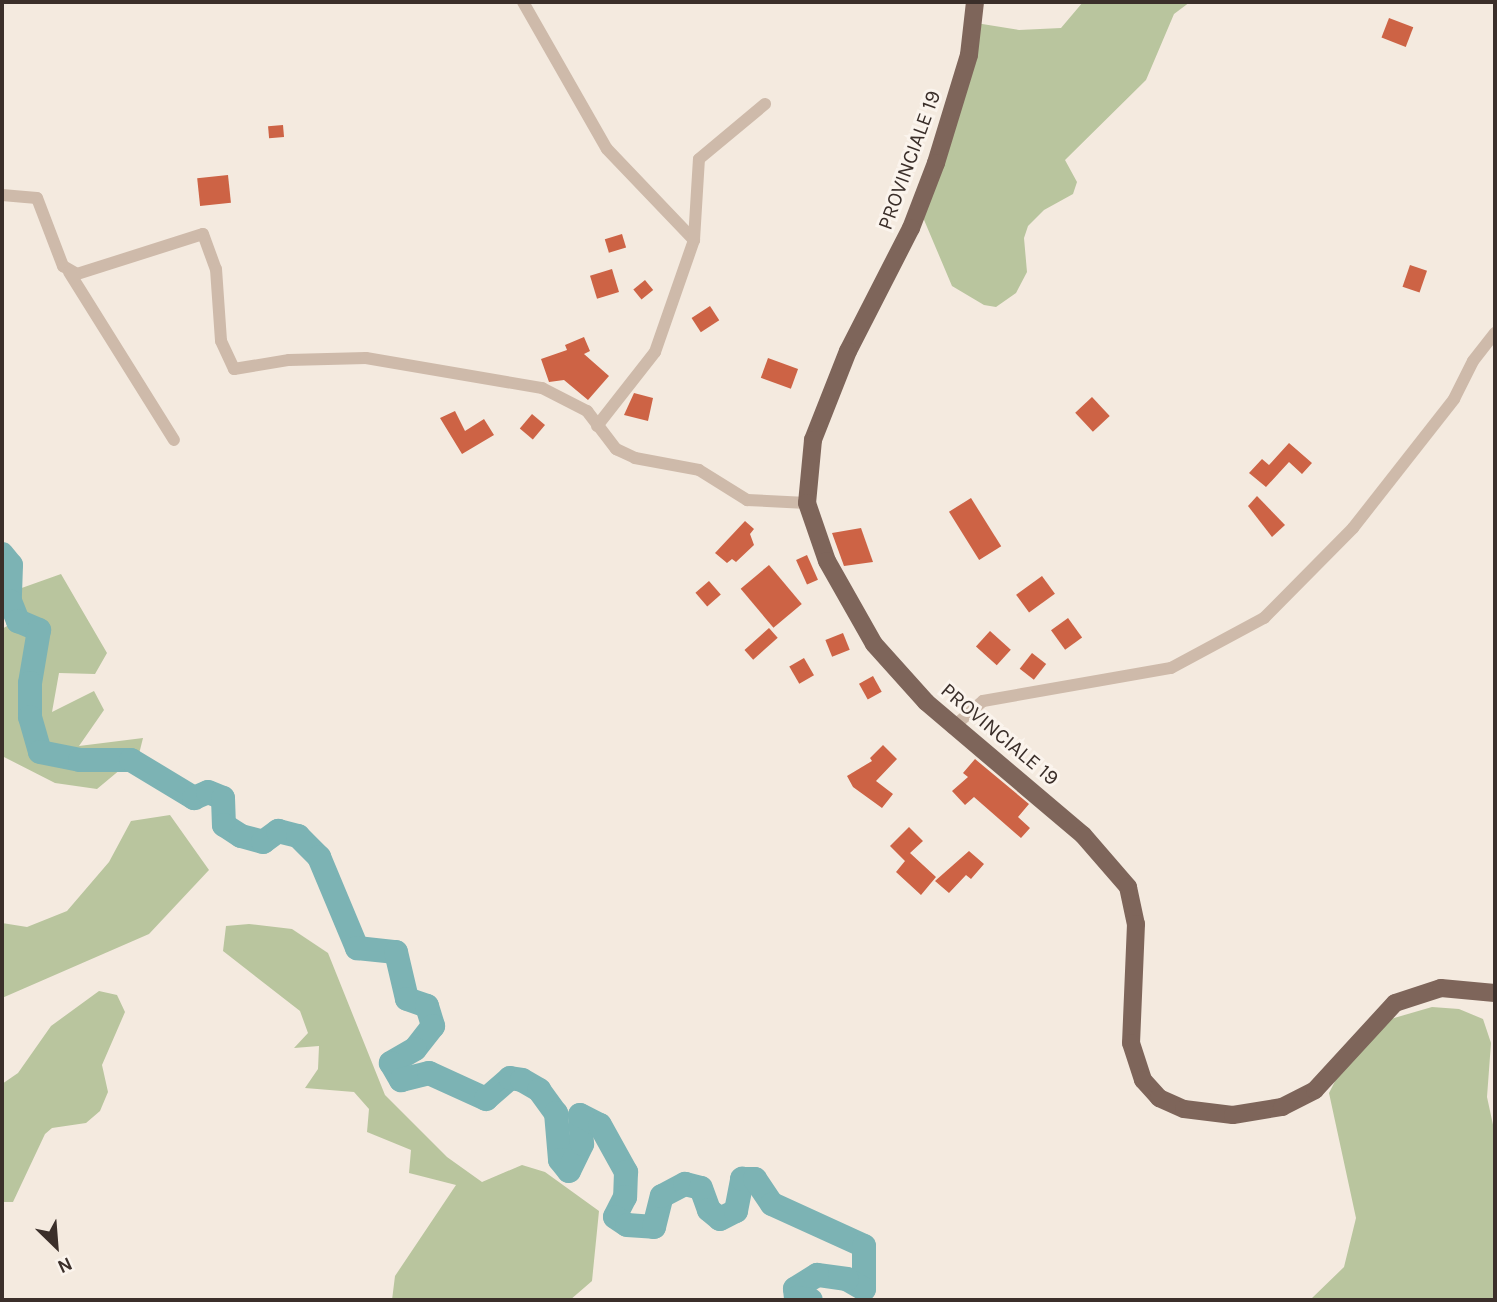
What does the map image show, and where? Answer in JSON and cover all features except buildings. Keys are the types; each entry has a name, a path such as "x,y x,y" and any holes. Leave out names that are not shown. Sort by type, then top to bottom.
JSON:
{"main road":[{"name":"PROVINCIALE 19","path":"975,2 969,55 948,127 911,228 853,339 813,439 807,503 827,561 874,644 952,728 1083,835 1128,887 1136,924 1131,1043 1143,1080 1175,1106 1233,1115 1282,1107 1315,1090 1395,1003 1441,988 1495,993"}],"street":[{"path":"523,2 607,149 695,240"},
{"path":"597,426 655,352 695,240 699,159 765,104"},
{"path":"2,195 37,198 69,272 174,440"},
{"path":"69,272 77,274 203,234 216,269 221,341 234,369 289,360 366,358 542,388 574,402 616,449 699,470 747,500 807,503"},
{"path":"952,728 983,701 1171,668 1264,618 1353,528 1454,399 1473,361 1495,333"}],"green space":[{"path":"1083,2 1190,2 1174,14 1146,80 1065,160 1077,182 1073,194 1044,210 1028,226 1024,238 1027,272 1016,293 996,307 984,305 952,286 919,208 976,23 1019,30 1061,28"},
{"path":"61,574 107,653 95,674 59,673 52,712 94,691 104,710 79,746 143,738 139,754 97,789 55,783 2,756 2,629 7,626 2,595"},
{"path":"170,815 209,870 149,934 2,998 2,923 27,927 67,911 109,862 131,821"},
{"path":"249,924 292,929 328,953 385,1095 447,1157 482,1182 522,1165 545,1172 599,1211 592,1281 570,1300 392,1300 395,1276 456,1185 409,1173 411,1150 367,1132 369,1109 354,1092 305,1088 318,1069 319,1046 294,1048 308,1033 300,1011 223,951 226,926"},
{"path":"99,991 117,995 125,1012 102,1065 108,1092 100,1111 86,1123 52,1128 45,1134 13,1202 2,1202 2,1084 18,1073 51,1026"},
{"path":"1432,1007 1459,1009 1483,1019 1491,1043 1487,1097 1495,1134 1495,1300 1310,1300 1344,1267 1356,1218 1329,1093 1351,1050 1370,1025"}],"waterway":[{"path":"2,554 11,565 10,601 18,621 39,630 30,683 30,717 40,752 80,760 131,760 194,798 208,792 223,798 224,825 241,836 263,842 278,831 298,836 319,857 357,948 396,952 407,999 427,1006 433,1026 415,1049 391,1063 401,1080 429,1073 486,1099 510,1078 522,1080 539,1090 556,1113 560,1160 569,1171 582,1144 580,1115 600,1125 626,1172 625,1197 615,1217 627,1225 654,1227 662,1196 685,1184 701,1188 709,1210 720,1219 736,1211 742,1179 755,1179 772,1204 864,1246 864,1289 847,1279 817,1275 795,1289 796,1298 811,1300"}]}
